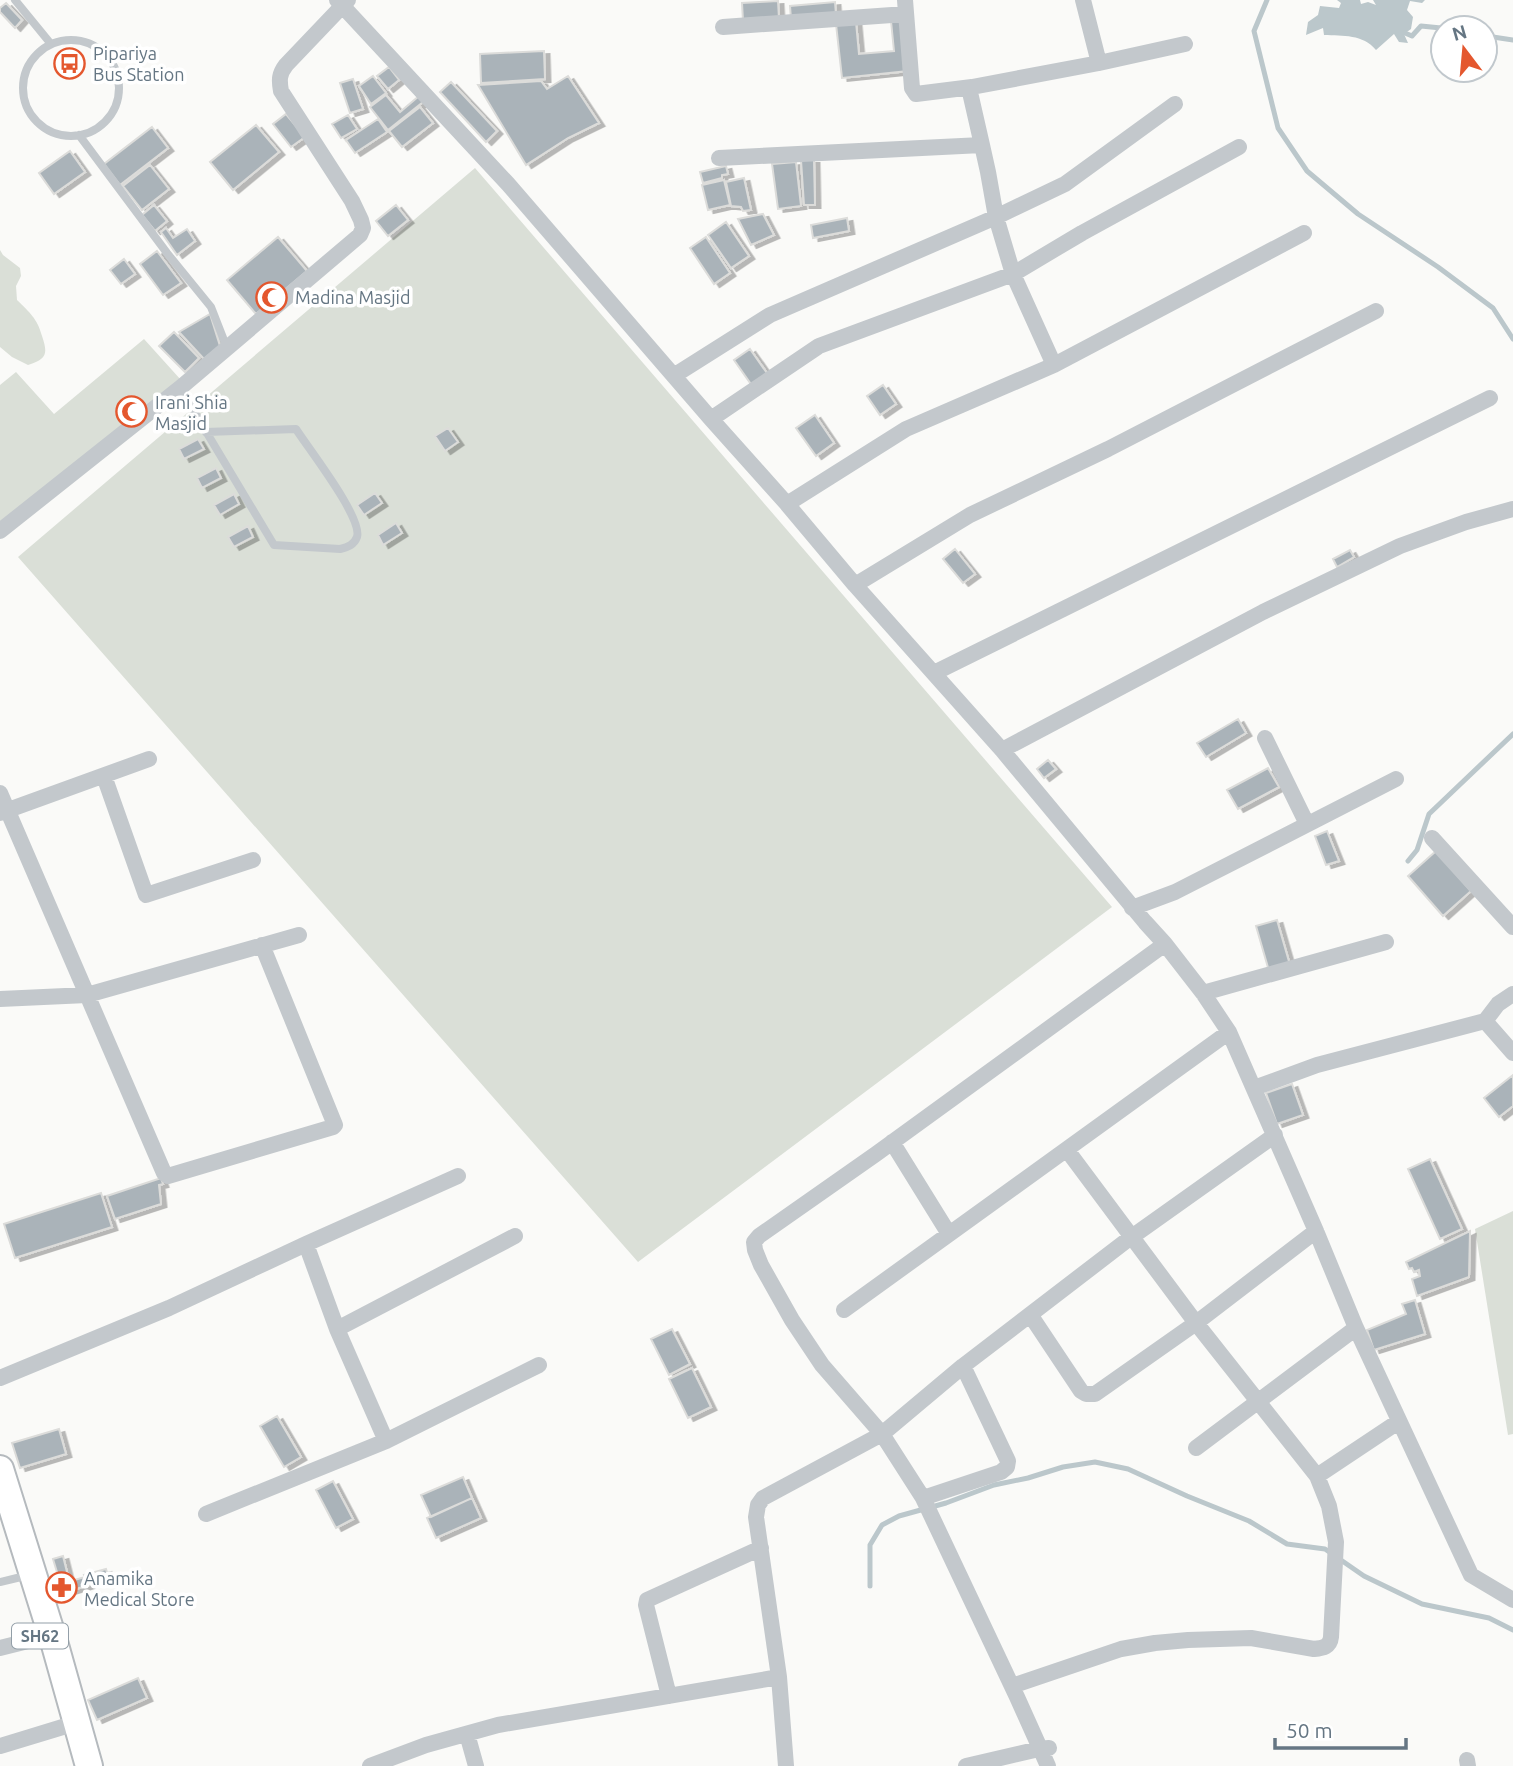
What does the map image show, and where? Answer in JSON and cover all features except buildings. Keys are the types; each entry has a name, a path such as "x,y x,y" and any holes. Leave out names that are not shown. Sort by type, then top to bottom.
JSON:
{"main road":[{"name":"SH62","path":"0,1469 89,1766"},
{"name":"SH62","path":"0,1507 11,1579 40,1638 77,1766"}],"street":[{"path":"1083,0 1099,63"},
{"path":"0,531 180,388 360,234 363,228 352,201 281,91 279,80 280,72 342,2 452,126 508,184 788,504 855,585 1002,750 1203,993 1229,1032 1356,1328 1471,1575 1513,1600"},
{"path":"723,27 906,7 913,91 916,94 969,88 1185,44"},
{"path":"969,88 996,217 1013,274 1054,365"},
{"path":"675,375 770,315 996,217 1065,184 1175,104"},
{"path":"719,158 982,145"},
{"path":"711,419 820,346 1013,274 1239,147"},
{"path":"788,504 906,429 1054,365 1304,233"},
{"path":"855,585 970,515 1108,449 1376,311"},
{"path":"934,673 1490,398"},
{"path":"1002,750 1263,612 1400,546 1466,522 1513,509"},
{"path":"1265,738 1307,824"},
{"path":"3,811 149,759"},
{"path":"104,776 146,895 253,860"},
{"path":"1132,908 1175,892 1396,779"},
{"path":"0,793 3,811 168,1177 335,1125 262,945"},
{"path":"1432,838 1513,927"},
{"path":"0,999 87,995 299,935"},
{"path":"1203,993 1386,942"},
{"path":"1048,1766 1044,1748 923,1499 883,1434 812,1351 761,1265 754,1242 1165,944"},
{"path":"1254,1088 1317,1065 1485,1021 1498,1004 1513,994"},
{"path":"1485,1021 1513,1053"},
{"path":"844,1310 1229,1032"},
{"path":"786,1766 779,1677 756,1517 763,1498 883,1434 963,1366 1132,1237 1275,1135"},
{"path":"892,1142 949,1234"},
{"path":"1012,1686 1121,1649 1155,1643 1251,1639 1305,1648 1322,1648 1331,1641 1336,1542 1329,1506 1317,1476 1196,1323 1067,1150"},
{"path":"0,1377 169,1308 458,1176"},
{"path":"1031,1315 1081,1391 1086,1394 1098,1392 1196,1323 1316,1231"},
{"path":"337,1329 515,1236"},
{"path":"306,1244 337,1329 386,1441"},
{"path":"1196,1448 1356,1328"},
{"path":"206,1514 386,1441 539,1365"},
{"path":"923,1499 1000,1472 1007,1467 1007,1461 963,1366"},
{"path":"1317,1476 1398,1422"},
{"path":"669,1696 647,1600 761,1548"},
{"path":"0,1648 40,1638"},
{"path":"370,1766 426,1745 498,1725 779,1677"},
{"path":"0,1746 66,1726"},
{"path":"467,1734 476,1766"},
{"path":"966,1766 1044,1748"}],"lane":[{"path":"15,0 51,44"},
{"path":"66,39 82,40 103,51 117,70 120,86 112,116 101,127 79,135 70,137 54,133 40,125 29,113 23,98 23,82 28,66 37,53 66,39"},
{"path":"79,135 167,254 211,307 227,348"},
{"path":"180,388 206,432 274,545 340,549 351,546 357,536 356,522 296,429 206,432"}],"shaded area":[{"path":"1337,0 1360,0 1361,4 1368,2 1376,5 1373,0 1425,0 1422,3 1410,1 1407,10 1413,17 1411,29 1404,34 1408,43 1399,42 1394,34 1376,50 1359,38 1324,35 1323,28 1306,35 1308,22 1318,15 1320,6 1339,8 1341,3"},
{"path":"475,168 1112,907 638,1262 18,557"},
{"path":"0,250 20,268 21,276 16,286 17,300 35,320 44,342 45,352 42,358 28,365 0,347"},
{"path":"144,339 181,380 0,527 0,385 16,372 54,414"},
{"path":"1513,1211 1513,1434 1508,1435 1475,1229"}],"waterway":[{"path":"1267,0 1254,31 1278,128 1307,171 1358,214 1438,267 1493,308 1513,339"},
{"path":"1405,33 1412,36 1421,26 1429,27"},
{"path":"1499,38 1513,40"},
{"path":"1408,861 1417,850 1429,814 1513,734"},
{"path":"870,1586 870,1545 882,1525 899,1516 946,1503 994,1485 1063,1467 1095,1462 1128,1469 1249,1521 1287,1544 1325,1549 1364,1576 1422,1604 1489,1618 1513,1630"}],"place":[{"name":"Pipariya Bus Station","path":"70,63"},
{"name":"Madina Masjid","path":"272,297"},
{"name":"Irani Shia Masjid","path":"132,412"},
{"name":"Anamika Medical Store","path":"61,1588"}]}
